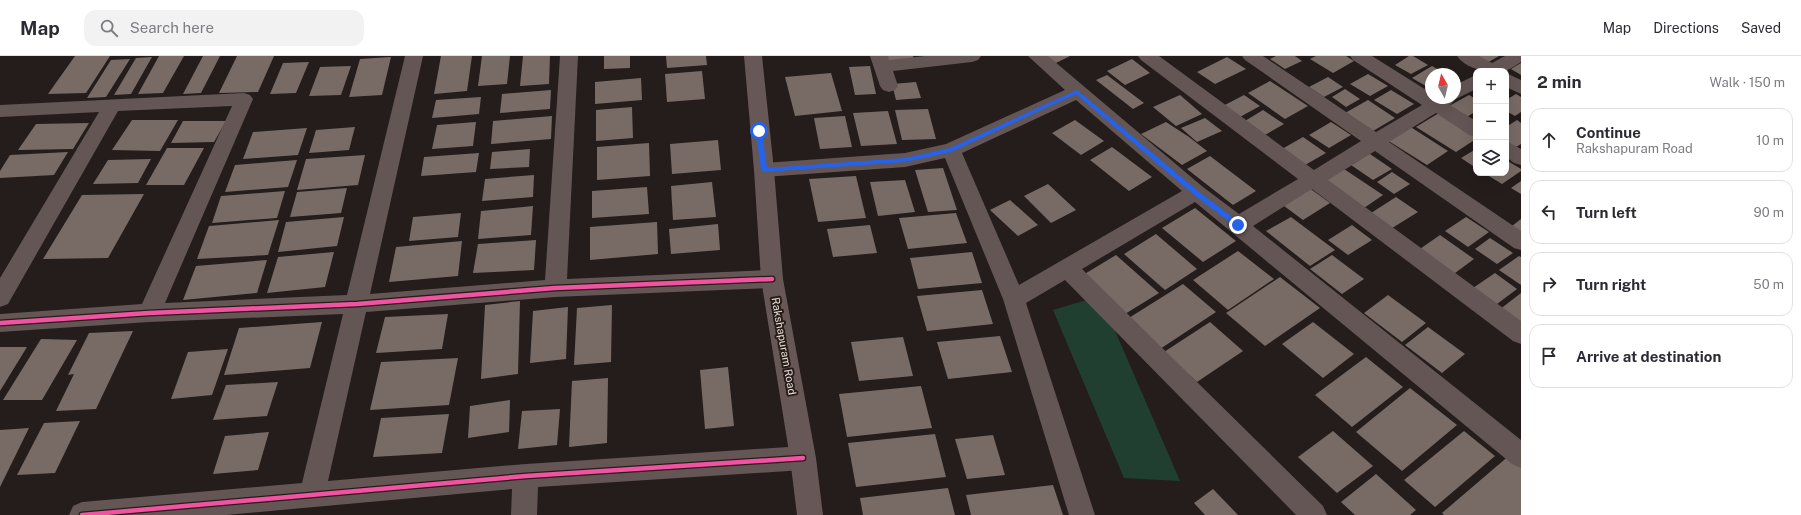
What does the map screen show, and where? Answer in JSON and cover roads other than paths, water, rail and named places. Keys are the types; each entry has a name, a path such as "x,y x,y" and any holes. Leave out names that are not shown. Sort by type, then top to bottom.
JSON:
{"street":[{"path":"312,494 414,56"},
{"path":"555,288 569,56"},
{"name":"Rakshapuram Road","path":"752,56 764,170 772,279 803,458 810,515"},
{"path":"889,86 881,61 972,56"},
{"path":"1037,56 1077,92 1196,192 1521,456"},
{"path":"1147,56 1521,334"},
{"path":"1251,56 1521,242"},
{"path":"1359,56 1425,92"},
{"path":"1466,56 1487,68"},
{"path":"1497,68 1518,56"},
{"path":"1509,81 1521,88"},
{"path":"1461,90 1473,83"},
{"path":"764,170 905,160 951,150 1077,92"},
{"path":"0,111 244,99 149,313"},
{"path":"1238,225 1437,104"},
{"path":"1446,104 1473,127"},
{"path":"0,298 112,106"},
{"path":"951,150 1014,299 1082,515"},
{"path":"1509,150 1521,158"},
{"path":"1014,299 1196,192"},
{"path":"1067,268 1314,515"},
{"path":"0,323 149,313 357,304 555,288 772,279"},
{"path":"82,515 526,476 803,458"},
{"path":"524,515 526,476"}]}
